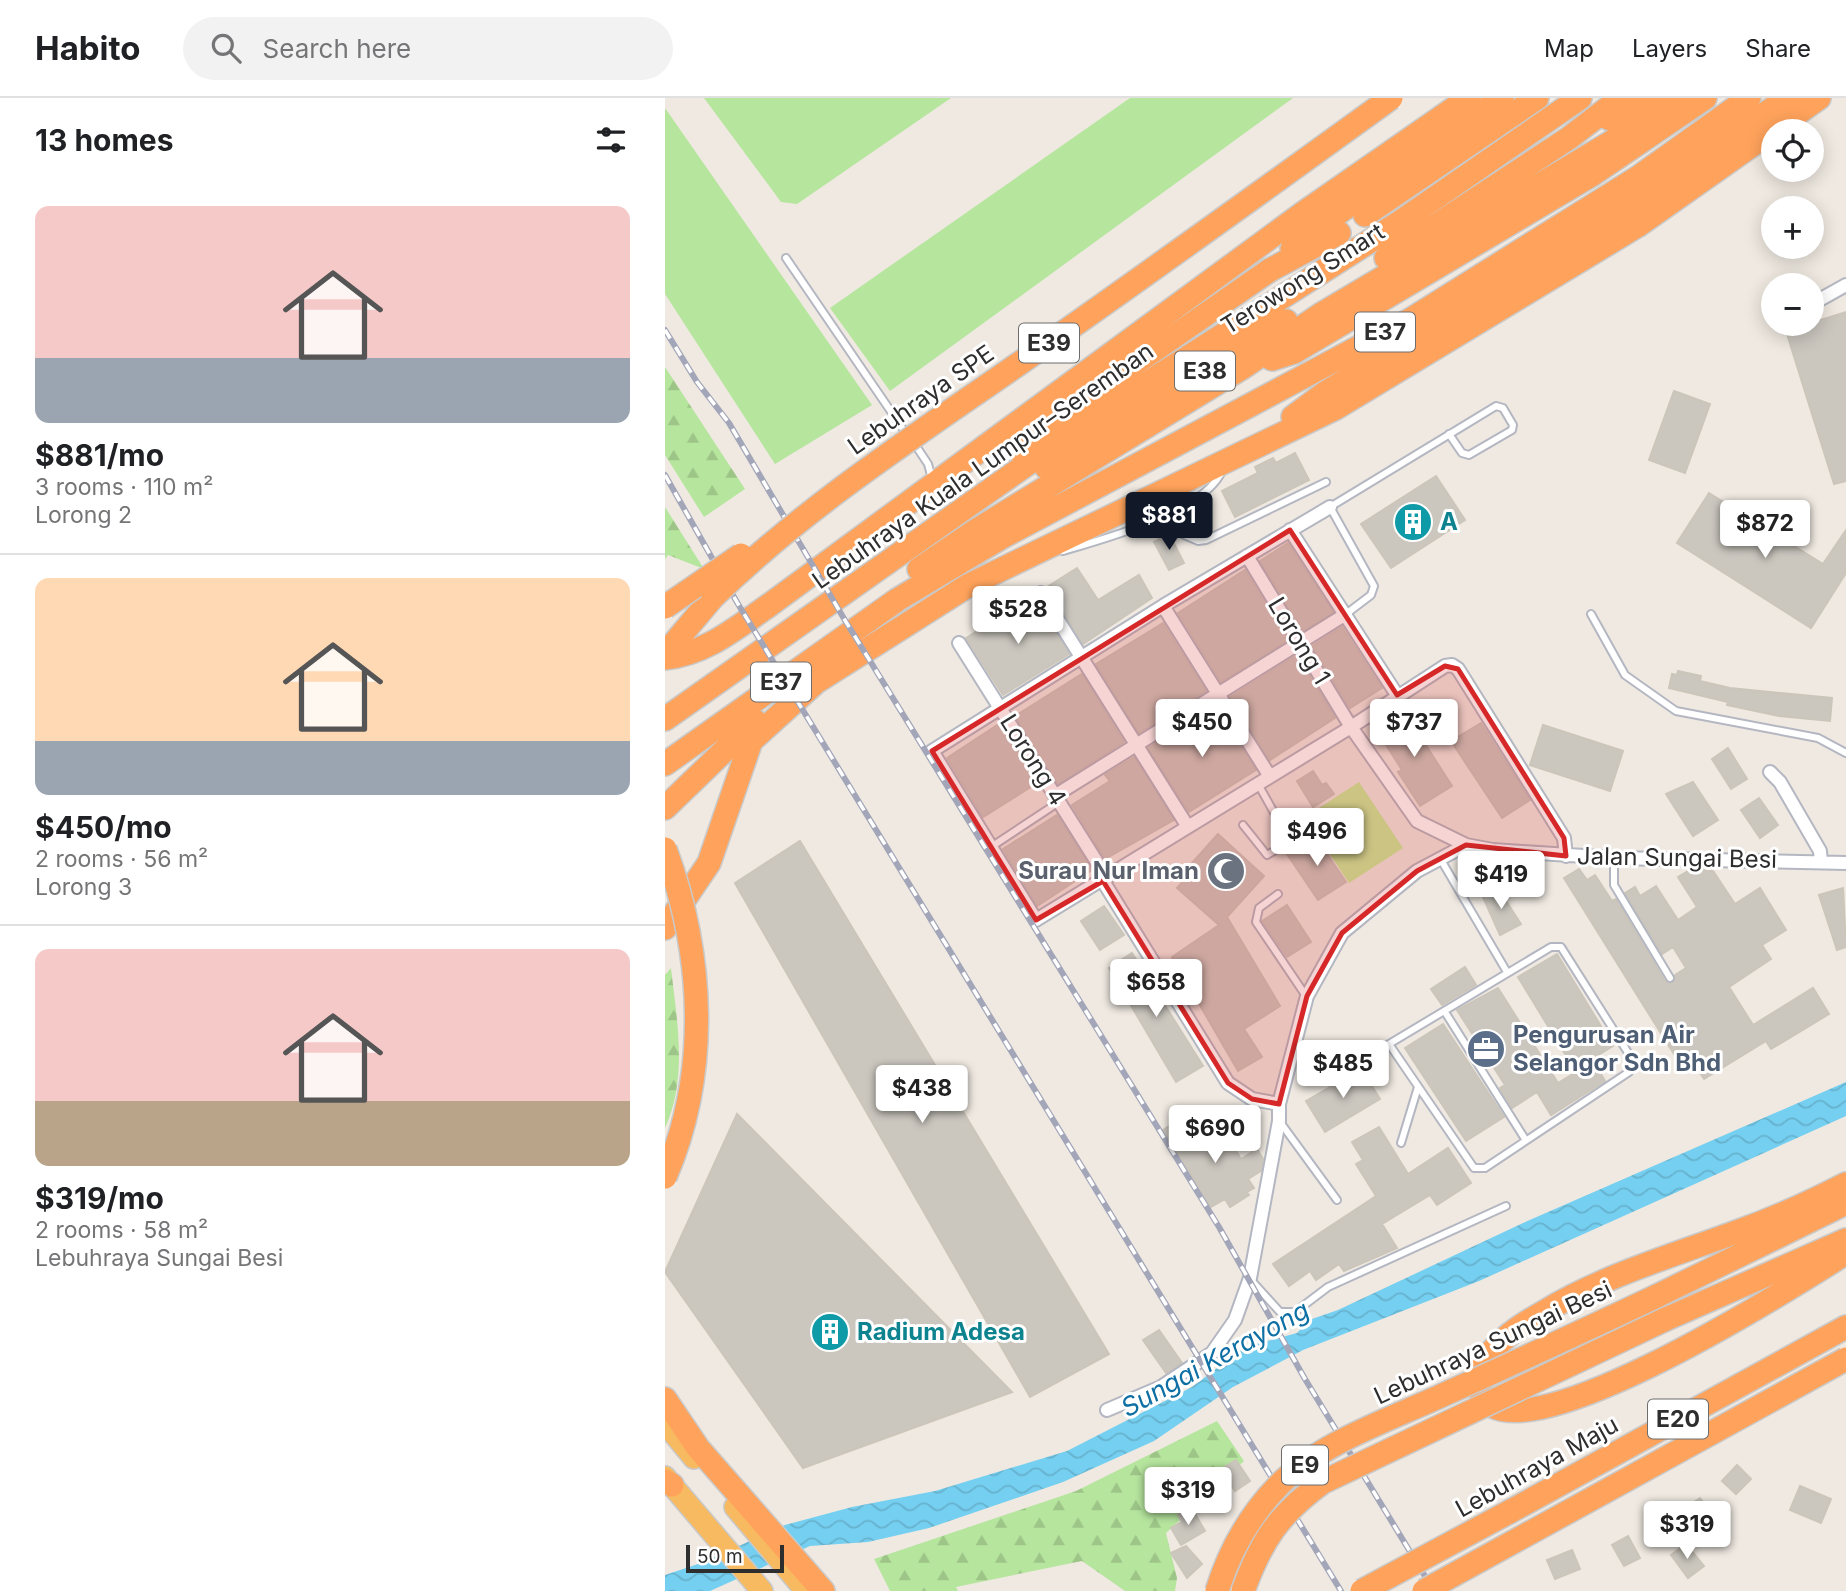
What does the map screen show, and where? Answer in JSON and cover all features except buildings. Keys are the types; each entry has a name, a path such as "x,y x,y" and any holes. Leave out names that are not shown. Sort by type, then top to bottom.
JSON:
{"highway":[{"name":"Lebuhraya SPE","path":"665,607 732,562 846,472 1168,248 1375,98"},
{"name":"Lebuhraya SPE","path":"665,639 743,568 856,477 1163,263 1391,98"},
{"path":"666,666 682,656 710,645 931,488 1302,214 1469,98"},
{"path":"1271,270 1321,225 1502,98"},
{"path":"1365,215 1537,98"},
{"name":"Lebuhraya Kuala Lumpur–Seremban","path":"665,719 1094,417 1400,222 1580,98"},
{"name":"Terowong Smart","path":"952,519 1110,431 1442,222 1569,138 1621,98"},
{"name":"Terowong Smart","path":"1569,138 1646,98"},
{"name":"Terowong Smart","path":"856,629 885,592 975,531 1242,369 1320,315 1609,144 1677,98"},
{"name":"Terowong Smart","path":"1242,369 1294,352 1593,174 1705,98"},
{"name":"E37","path":"665,764 897,600 1004,536 1409,320 1637,178 1749,98"},
{"path":"1249,448 1325,393 1617,215 1788,98"},
{"path":"665,928 709,863 743,756 761,729 816,682 969,586 1336,408 1637,226 1819,98"},
{"path":"666,666 721,653 1271,270 1339,233"},
{"path":"666,666 713,597"},
{"path":"669,807 751,725 881,625 897,600"},
{"path":"665,849 689,934 697,998 694,1080 687,1117 665,1177"},
{"path":"1846,1184 1743,1230 1623,1271 1576,1292 1510,1333 1493,1350 1478,1376 1483,1399 1494,1405 1516,1410 1544,1406 1591,1393 1630,1378 1846,1254"},
{"name":"Lebuhraya Sungai Besi","path":"1217,1591 1227,1560 1251,1518 1279,1485 1313,1459 1373,1427 1657,1296 1846,1203"},
{"name":"Lebuhraya Sungai Besi","path":"1243,1591 1255,1557 1270,1531 1298,1500 1323,1482 1665,1319 1846,1240"},
{"name":"Lebuhraya Maju","path":"1363,1591 1846,1327"},
{"name":"E20","path":"1424,1591 1846,1359"},
{"path":"665,1399 698,1448"},
{"path":"665,1415 698,1448 823,1591"},
{"path":"665,1423 806,1591"},
{"path":"667,1481 762,1591"}],"street":[{"path":"1824,297 1846,285"},
{"path":"1330,507 1163,606 1002,710 932,751 1036,920 1351,727 1397,695 1445,666 1453,665 1565,838 1566,856"},
{"path":"1290,530 1397,695"},
{"name":"Lorong 1","path":"1247,556 1351,727"},
{"path":"1041,593 1188,827"},
{"path":"1163,606 1217,693 1263,779"},
{"path":"1057,798 1136,743 1346,614"},
{"name":"Lorong 4","path":"959,643 1057,798 1228,1083 1252,1099 1279,1104"},
{"name":"Jalan Sungai Besi","path":"1351,727 1417,821 1466,845 1566,856 1846,863"},
{"path":"1770,772 1780,782 1820,851 1821,862"},
{"path":"1107,1410 1161,1387 1212,1353 1235,1320 1250,1278 1279,1121 1279,1104 1294,1036 1307,996 1342,933 1417,871 1466,845"}],"lane":[{"path":"786,258 928,464 933,475 931,488"},
{"path":"1346,614 1371,595 1374,586 1330,507 1449,434 1496,406 1503,408 1513,425 1512,430 1469,455 1462,453 1449,434"},
{"path":"1050,557 1174,512 1211,485 1220,475 1227,459"},
{"path":"1174,512 1185,535 1198,541 1206,540 1326,482"},
{"path":"969,586 1005,576 1039,561"},
{"path":"1591,614 1625,675 1676,711 1818,738 1846,753"},
{"path":"1243,825 1267,855 1286,844 1286,834 1263,779"},
{"path":"991,847 1057,798"},
{"path":"1614,858 1614,885 1670,978"},
{"path":"1441,860 1507,972"},
{"path":"1278,894 1259,908 1256,922 1307,996"},
{"path":"1338,1076 1389,1044 1445,1012 1507,972 1551,947 1562,947 1632,1059 1633,1066 1629,1072 1485,1168 1474,1168 1389,1044"},
{"path":"1445,1012 1525,1139"},
{"path":"1401,1143 1418,1087"},
{"path":"1279,1121 1337,1200"},
{"path":"1250,1278 1280,1312 1295,1312 1328,1287 1506,1206"}],"highlighted area":[{"path":"1290,530 1397,695 1445,666 1458,669 1564,838 1566,856 1466,845 1417,871 1342,933 1307,996 1279,1104 1252,1099 1228,1083 1103,881 1036,920 932,751"}],"green space":[{"path":"704,98 951,98 797,204 781,202"},
{"path":"1130,98 1293,98 890,391 830,308"},
{"path":"665,108 872,405 775,464 665,294"},
{"path":"665,367 745,489 704,517 665,455"},
{"path":"665,507 704,569 668,555 665,559"},
{"path":"1359,782 1403,848 1349,883 1305,817"},
{"path":"671,968 678,1029 679,1069 672,1109 665,1128 665,975"},
{"path":"1217,1421 1244,1461 1166,1533 1177,1578 1175,1591 1125,1591 1082,1561 956,1587 958,1591 890,1591 874,1559 1076,1491"}],"water":[{"path":"1846,1082 1846,1116 1479,1281 1303,1350 1233,1387 1154,1441 1063,1482 929,1528 868,1542 810,1546 710,1591 665,1591 665,1575 704,1562 785,1525 852,1507 935,1491 1067,1451 1192,1387 1245,1347 1297,1333 1309,1320 1338,1310 1523,1223"}],"railway":[{"path":"665,330 697,382 729,423 846,622 1219,1227 1305,1379 1434,1591"},
{"path":"665,475 738,604 1341,1591"}],"place":[{"name":"A","path":"1413,522"},
{"name":"Surau Nur Iman","path":"1226,871"},
{"name":"Pengurusan Air Selangor Sdn Bhd","path":"1486,1049"},
{"name":"Radium Adesa","path":"830,1332"}],"water label":[{"name":"Sungai Kerayong","path":"1215,1359"}]}
